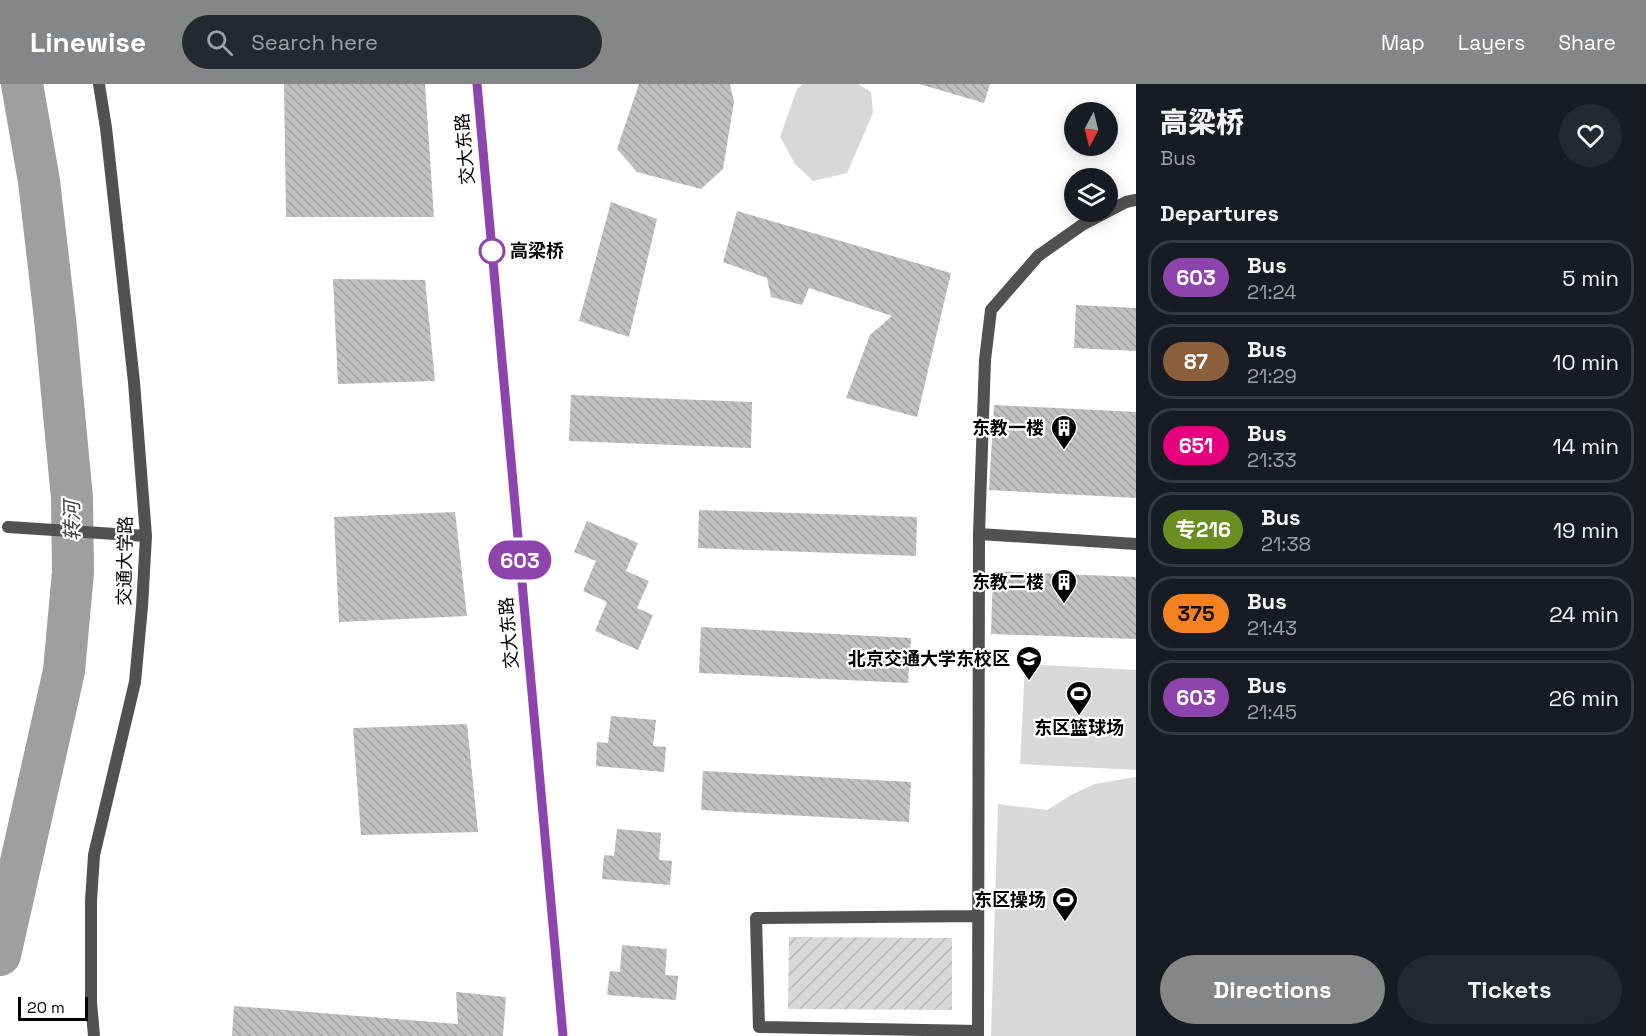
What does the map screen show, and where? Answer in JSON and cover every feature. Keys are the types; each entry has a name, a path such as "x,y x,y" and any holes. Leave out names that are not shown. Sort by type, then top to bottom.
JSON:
{"street":[{"name":"交通大学路","path":"94,1036 91,1002 91,902 94,855 135,682 146,536 133,371 99,84"},
{"name":"交大东路","path":"477,84 563,1036"},
{"path":"978,916 756,918 759,1027 978,1033 979,534 985,360 991,310 1038,256 1082,225 1126,202 1136,200"},
{"path":"8,527 146,536"},
{"path":"979,534 1136,544"}],"shaded area":[{"path":"803,84 858,84 871,92 873,113 847,173 813,181 795,164 780,137 797,89"},
{"name":"东区篮球场","path":"1025,664 1136,670 1136,770 1020,764"},
{"name":"东区操场","path":"1136,777 1136,1036 991,1036 998,804 1047,810 1095,784"},
{"path":"789,937 952,938 952,1010 788,1009"}],"building":[{"path":"284,84 425,84 434,217 286,217"},
{"path":"639,84 730,84 734,102 723,169 701,189 637,172 617,149"},
{"path":"919,84 990,84 984,103"},
{"path":"611,202 657,219 629,337 579,321"},
{"path":"737,211 951,273 917,417 846,398 870,335 892,316 809,288 802,305 771,297 767,278 723,262"},
{"path":"333,279 425,280 435,381 338,384"},
{"path":"1076,305 1136,308 1136,351 1074,348"},
{"path":"571,395 752,402 751,448 569,441"},
{"name":"东教一楼","path":"994,405 1136,412 1136,498 989,490"},
{"path":"699,510 917,517 916,556 698,548"},
{"path":"455,512 467,616 339,622 334,517"},
{"path":"587,521 638,543 626,571 649,581 637,608 653,615 638,650 595,631 607,602 583,591 596,561 574,552"},
{"name":"东教二楼","path":"993,571 1136,577 1136,639 991,634"},
{"path":"701,627 911,638 908,683 699,673"},
{"path":"611,716 656,720 653,746 666,747 664,772 596,766 597,742 608,743"},
{"path":"467,724 478,832 361,835 353,728"},
{"path":"703,771 911,782 909,822 701,810"},
{"path":"617,829 661,833 659,860 672,861 670,885 602,879 604,855 614,856"},
{"path":"622,945 667,949 665,975 678,976 676,1000 607,995 610,971 620,972"},
{"path":"456,992 506,997 503,1036 232,1036 234,1006 458,1024"}],"waterway":[{"name":"转河","path":"0,955 64,671 73,572 72,498 55,319 39,181 22,84"}],"bus line":[{"name":"603","path":"477,84 563,1036"}],"place":[{"name":"高梁桥","path":"492,251"},
{"name":"东教一楼","path":"1064,451"},
{"name":"东教二楼","path":"1064,605"},
{"name":"北京交通大学东校区","path":"1029,682"},
{"name":"东区篮球场","path":"1079,717"},
{"name":"东区操场","path":"1065,923"}]}
